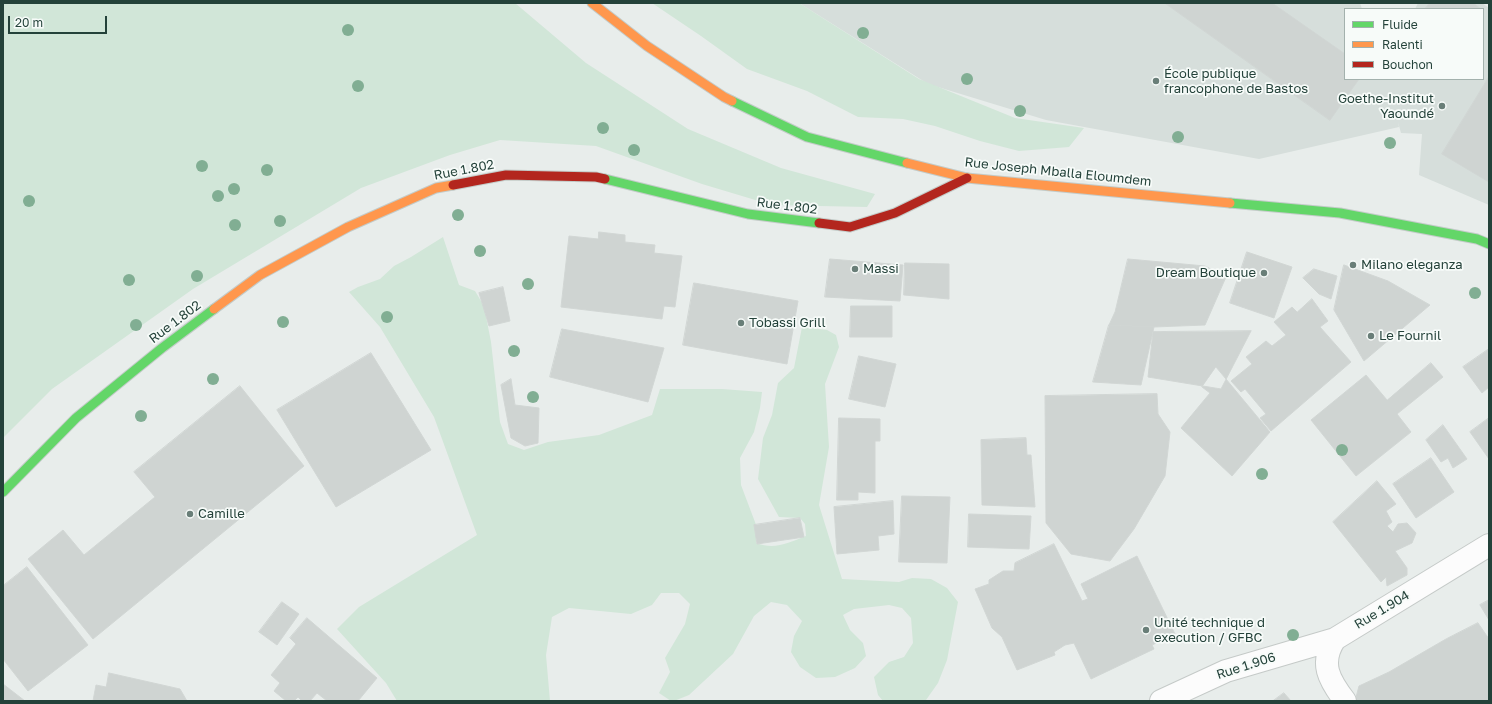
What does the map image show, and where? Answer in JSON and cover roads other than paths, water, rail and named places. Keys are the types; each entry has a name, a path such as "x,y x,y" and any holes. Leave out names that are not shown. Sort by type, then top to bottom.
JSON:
{"street":[{"name":"Rue Joseph Mballa Eloumdem","path":"592,3 647,46 724,97 807,137 967,178 1340,213 1477,239 1489,244"},
{"name":"Rue 1.802","path":"3,492 76,418 162,348 260,275 348,227 436,188 506,175 596,177 748,214 850,227 895,213 967,178"},
{"name":"Rue 1.904","path":"1335,639 1489,545"},
{"name":"Rue 1.906","path":"1160,701 1226,671 1335,639"},
{"path":"1335,639 1329,648 1326,664 1332,684 1345,701"}],"place":[{"name":"École publique francophone de Bastos","path":"1156,81"},
{"name":"Goethe-Institut Yaoundé","path":"1442,106"},
{"name":"Milano eleganza","path":"1353,265"},
{"name":"Massi","path":"855,269"},
{"name":"Dream Boutique","path":"1264,273"},
{"name":"Tobassi Grill","path":"741,323"},
{"name":"Le Fournil","path":"1371,336"},
{"name":"Camille","path":"190,514"},
{"name":"Unité technique d execution / GFBC","path":"1146,630"}]}
